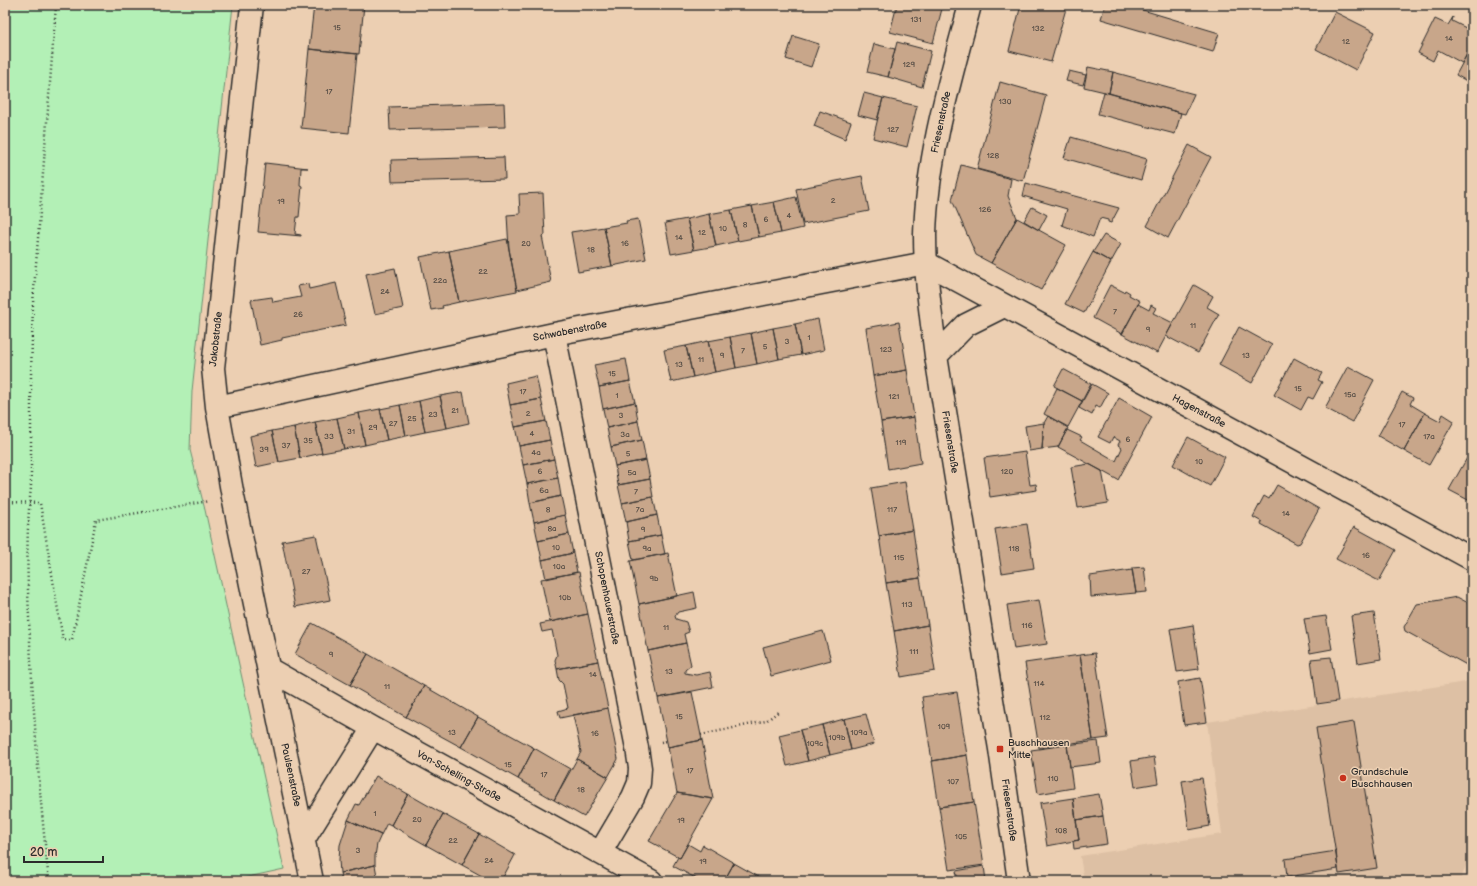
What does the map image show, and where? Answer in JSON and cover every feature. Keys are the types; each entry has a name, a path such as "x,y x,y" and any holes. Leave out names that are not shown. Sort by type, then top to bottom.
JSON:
{"street":[{"name":"Jakobstraße","path":"252,5 213,368 217,407 233,497 269,669"},
{"name":"Friesenstraße","path":"970,5 938,133 925,234 926,263 936,356 1020,881"},
{"name":"Schwabenstraße","path":"217,407 554,334 926,263"},
{"name":"Hagenstraße","path":"926,263 1472,559"},
{"path":"936,356 966,325 1004,306"},
{"name":"Schopenhauerstraße","path":"554,334 640,768 639,783 633,797 600,853"},
{"name":"Von-Schelling-Straße","path":"269,669 651,881"},
{"name":"Paulsenstraße","path":"269,669 312,881"},
{"path":"304,839 373,728"}],"path":[{"path":"49,881 39,791 27,578 29,503 31,488 31,375 34,303 56,5"},
{"path":"5,502 40,503 62,640 72,640 96,520 233,497"},
{"path":"701,735 766,721 778,712"}],"shaded area":[{"name":"Grundschule Buschhausen","path":"1472,681 1472,850 1460,881 1084,881 1080,856 1222,834 1207,722"}],"green space":[{"path":"5,5 233,5 192,391 190,450 205,510 284,869 230,881 5,881"}],"building":[{"path":"314,5 364,5 359,54 309,49"},
{"path":"897,5 943,5 933,43 890,32"},
{"path":"1021,5 1067,5 1051,62 1009,51"},
{"path":"1105,5 1126,5 1219,33 1213,52 1101,19"},
{"path":"1335,12 1375,32 1356,70 1316,49"},
{"path":"1453,17 1452,21 1472,31 1472,45 1462,63 1438,50 1433,61 1418,53 1435,19 1448,25"},
{"path":"793,36 819,44 811,67 786,59"},
{"path":"897,42 931,51 922,87 888,77"},
{"path":"874,44 895,49 888,77 867,72"},
{"path":"1472,45 1472,84 1456,75"},
{"path":"309,49 357,54 349,133 301,128"},
{"path":"1088,67 1113,72 1109,93 1084,87"},
{"path":"1069,71 1086,75 1083,85 1066,81"},
{"path":"1113,72 1194,94 1185,114 1181,113 1109,93"},
{"path":"1000,82 1046,95 1023,181 977,169"},
{"path":"1104,92 1181,113 1175,134 1098,114"},
{"path":"864,93 883,98 877,120 858,115"},
{"path":"883,98 917,106 907,147 873,138"},
{"path":"504,103 505,127 390,130 389,107"},
{"path":"820,111 851,122 845,139 814,126"},
{"path":"1071,137 1147,159 1141,180 1064,158"},
{"path":"1189,145 1211,157 1168,238 1147,226"},
{"path":"504,157 505,179 392,182 391,160"},
{"path":"265,163 308,168 301,168 300,185 302,186 299,217 297,217 295,234 301,236 258,232"},
{"path":"961,165 1011,179 1008,196 1017,218 991,263 976,255 952,200"},
{"path":"862,176 869,211 803,224 796,189"},
{"path":"1026,183 1119,208 1111,223 1108,222 1108,220 1100,218 1093,237 1062,225 1067,209 1023,196"},
{"path":"543,193 545,235 542,236 551,282 517,290 509,249 507,215 520,214 519,194"},
{"path":"796,197 803,228 781,233 774,202"},
{"path":"774,202 781,233 759,237 752,206"},
{"path":"752,206 759,237 738,241 731,210"},
{"path":"1032,207 1047,215 1039,230 1024,221"},
{"path":"731,210 738,241 716,246 709,214"},
{"path":"709,214 716,246 694,250 687,219"},
{"path":"1017,218 1066,245 1041,290 991,263"},
{"path":"638,219 646,259 612,266 604,227 627,223 626,221"},
{"path":"687,219 694,250 671,254 665,223"},
{"path":"604,227 612,266 578,272 571,232"},
{"path":"1104,235 1121,244 1111,262 1093,252"},
{"path":"507,239 517,291 459,302 449,251"},
{"path":"449,251 459,302 442,306 443,308 431,310 420,257"},
{"path":"1093,252 1111,262 1084,313 1065,304"},
{"path":"395,268 403,308 375,314 366,274"},
{"path":"336,283 346,325 282,338 282,340 260,345 251,300 272,297 273,302 301,297 298,286 308,284 309,289"},
{"path":"1110,285 1124,292 1125,290 1130,293 1129,295 1140,301 1122,334 1093,318"},
{"path":"1194,285 1213,296 1207,307 1219,314 1198,353 1166,336"},
{"path":"1138,304 1149,310 1151,305 1156,308 1153,313 1173,323 1157,353 1122,334"},
{"path":"818,319 824,350 801,355 795,324"},
{"path":"899,322 907,370 873,376 866,328"},
{"path":"795,324 801,355 779,359 773,328"},
{"path":"1239,327 1272,345 1252,383 1219,365"},
{"path":"773,328 779,359 757,364 751,333"},
{"path":"751,333 757,364 736,368 730,337"},
{"path":"730,337 736,368 715,372 708,341"},
{"path":"708,341 715,372 693,377 686,346"},
{"path":"686,346 693,377 671,382 664,350"},
{"path":"1294,358 1322,373 1318,380 1322,382 1313,399 1308,397 1301,410 1274,395"},
{"path":"626,359 630,381 599,387 594,365"},
{"path":"1348,366 1374,380 1352,422 1325,408"},
{"path":"1063,369 1091,384 1082,401 1054,386"},
{"path":"907,370 914,417 881,422 873,376"},
{"path":"536,376 541,399 510,405 506,383"},
{"path":"630,381 635,402 603,409 599,387"},
{"path":"1092,384 1108,393 1100,408 1096,406 1092,415 1079,408"},
{"path":"1057,388 1082,401 1068,427 1044,414"},
{"path":"463,392 469,423 447,428 440,396"},
{"path":"1402,392 1413,398 1410,404 1425,413 1404,451 1378,436"},
{"path":"440,396 447,428 425,432 419,401"},
{"path":"1119,398 1152,417 1118,480 1058,447 1067,430 1082,437 1080,440 1116,461 1122,448 1118,445 1120,441 1113,437 1110,443 1098,437"},
{"path":"541,399 546,421 515,427 510,405"},
{"path":"419,401 425,432 406,436 400,405"},
{"path":"635,402 638,421 607,428 603,409"},
{"path":"400,405 406,436 387,440 380,409"},
{"path":"380,409 387,440 365,445 359,413"},
{"path":"359,413 365,445 344,449 337,418"},
{"path":"1425,413 1440,421 1443,414 1454,421 1429,465 1404,451"},
{"path":"1048,416 1068,428 1058,447 1042,449 1044,423"},
{"path":"914,417 921,463 888,469 881,422"},
{"path":"337,418 344,449 322,453 315,422"},
{"path":"546,421 550,440 519,446 515,427"},
{"path":"638,421 642,440 611,447 607,428"},
{"path":"315,422 322,453 300,458 294,427"},
{"path":"1044,423 1042,449 1029,451 1025,426"},
{"path":"294,427 300,458 279,462 272,431"},
{"path":"272,431 279,462 256,467 250,436"},
{"path":"1188,437 1225,457 1210,486 1173,465"},
{"path":"550,440 554,459 523,465 519,446"},
{"path":"642,440 646,460 615,466 611,447"},
{"path":"1472,449 1472,502 1449,490"},
{"path":"1025,452 1030,485 1036,484 1037,490 990,497 984,458"},
{"path":"554,459 558,478 527,484 523,465"},
{"path":"646,460 650,479 618,485 615,466"},
{"path":"1089,464 1102,471 1108,503 1078,508 1071,467"},
{"path":"558,478 561,496 530,503 527,484"},
{"path":"650,479 653,497 622,503 618,485"},
{"path":"905,482 913,530 879,536 871,488"},
{"path":"1277,485 1319,509 1300,543 1297,544 1261,524 1262,522 1253,517 1264,496 1269,499"},
{"path":"561,496 565,515 534,522 530,503"},
{"path":"653,497 657,515 626,522 622,503"},
{"path":"565,515 569,534 538,541 534,522"},
{"path":"657,515 661,535 629,541 626,522"},
{"path":"1027,524 1034,568 1002,573 995,529"},
{"path":"1354,527 1396,550 1379,581 1336,559"},
{"path":"913,530 920,578 886,583 879,536"},
{"path":"569,534 573,553 542,560 538,541"},
{"path":"316,535 330,600 295,607 282,541"},
{"path":"661,535 665,554 633,560 629,541"},
{"path":"573,553 577,572 546,579 542,560"},
{"path":"668,553 677,596 639,604 630,561"},
{"path":"1144,567 1147,592 1136,593 1132,568"},
{"path":"1132,570 1136,593 1091,597 1090,576"},
{"path":"579,572 588,614 550,622 541,579"},
{"path":"920,578 928,625 894,631 886,583"},
{"path":"694,592 697,608 678,612 675,616 676,619 686,622 689,632 684,634 686,643 648,651 639,604"},
{"path":"1457,597 1472,605 1472,668 1405,631 1404,627 1417,604"},
{"path":"1039,600 1047,644 1014,649 1007,605"},
{"path":"1374,613 1381,659 1358,663 1351,616"},
{"path":"588,614 598,661 557,669 555,660 557,655 552,630 542,632 540,624"},
{"path":"1326,616 1332,649 1310,653 1304,619"},
{"path":"312,623 368,654 350,685 295,654"},
{"path":"928,625 935,671 901,677 894,631"},
{"path":"1193,625 1199,669 1177,672 1170,629"},
{"path":"823,631 831,660 771,676 763,647"},
{"path":"686,643 691,665 685,670 685,673 696,675 710,672 713,687 658,698 648,651"},
{"path":"1095,653 1108,738 1093,740 1080,655"},
{"path":"368,654 424,686 406,717 350,685"},
{"path":"1080,655 1093,740 1039,748 1025,663"},
{"path":"1331,657 1338,701 1317,704 1311,659"},
{"path":"598,661 608,708 560,718 558,711 568,708 563,684 559,680 557,669"},
{"path":"1200,678 1207,722 1184,725 1178,682"},
{"path":"424,686 478,717 461,747 406,717"},
{"path":"692,692 702,740 668,747 658,698"},
{"path":"957,692 967,755 932,761 922,697"},
{"path":"608,708 618,759 608,777 577,759 581,752 573,715"},
{"path":"866,714 874,744 851,750 844,719"},
{"path":"478,717 534,748 518,779 461,747"},
{"path":"844,719 851,750 830,755 822,725"},
{"path":"1354,722 1377,868 1339,874 1316,728"},
{"path":"822,725 830,755 808,761 800,730"},
{"path":"800,730 808,761 787,766 779,735"},
{"path":"702,740 713,799 677,793 668,747"},
{"path":"1098,741 1101,763 1070,767 1067,745"},
{"path":"1067,745 1073,788 1038,794 1031,750"},
{"path":"534,748 570,769 554,800 518,779"},
{"path":"967,755 974,802 939,807 932,761"},
{"path":"1154,757 1158,783 1135,787 1131,761"},
{"path":"577,759 608,777 584,817 554,800"},
{"path":"376,776 408,794 391,825 387,823 381,835 348,820 356,804 359,805"},
{"path":"1202,778 1210,826 1189,830 1182,781"},
{"path":"677,793 713,799 680,858 649,841"},
{"path":"408,794 443,814 426,845 391,825"},
{"path":"1099,794 1103,816 1076,820 1073,798"},
{"path":"1073,798 1079,840 1047,846 1040,803"},
{"path":"974,802 984,865 949,870 939,807"},
{"path":"443,814 479,834 462,865 426,845"},
{"path":"1103,816 1107,844 1074,849 1073,841 1079,840 1076,820"},
{"path":"348,820 381,835 377,844 375,865 340,873 340,845"},
{"path":"479,834 515,855 501,881 491,881 462,865"},
{"path":"688,844 700,851 703,845 734,863 724,881 701,881 673,866 678,857 680,858"},
{"path":"1336,851 1338,869 1287,877 1285,859"},
{"path":"734,863 766,881 724,881"},
{"path":"375,865 378,881 342,881 340,873"},
{"path":"984,866 986,881 958,881 956,871"}],"place":[{"name":"Buschhausen Mitte","path":"1000,749"},
{"name":"Grundschule Buschhausen","path":"1343,778"}]}
